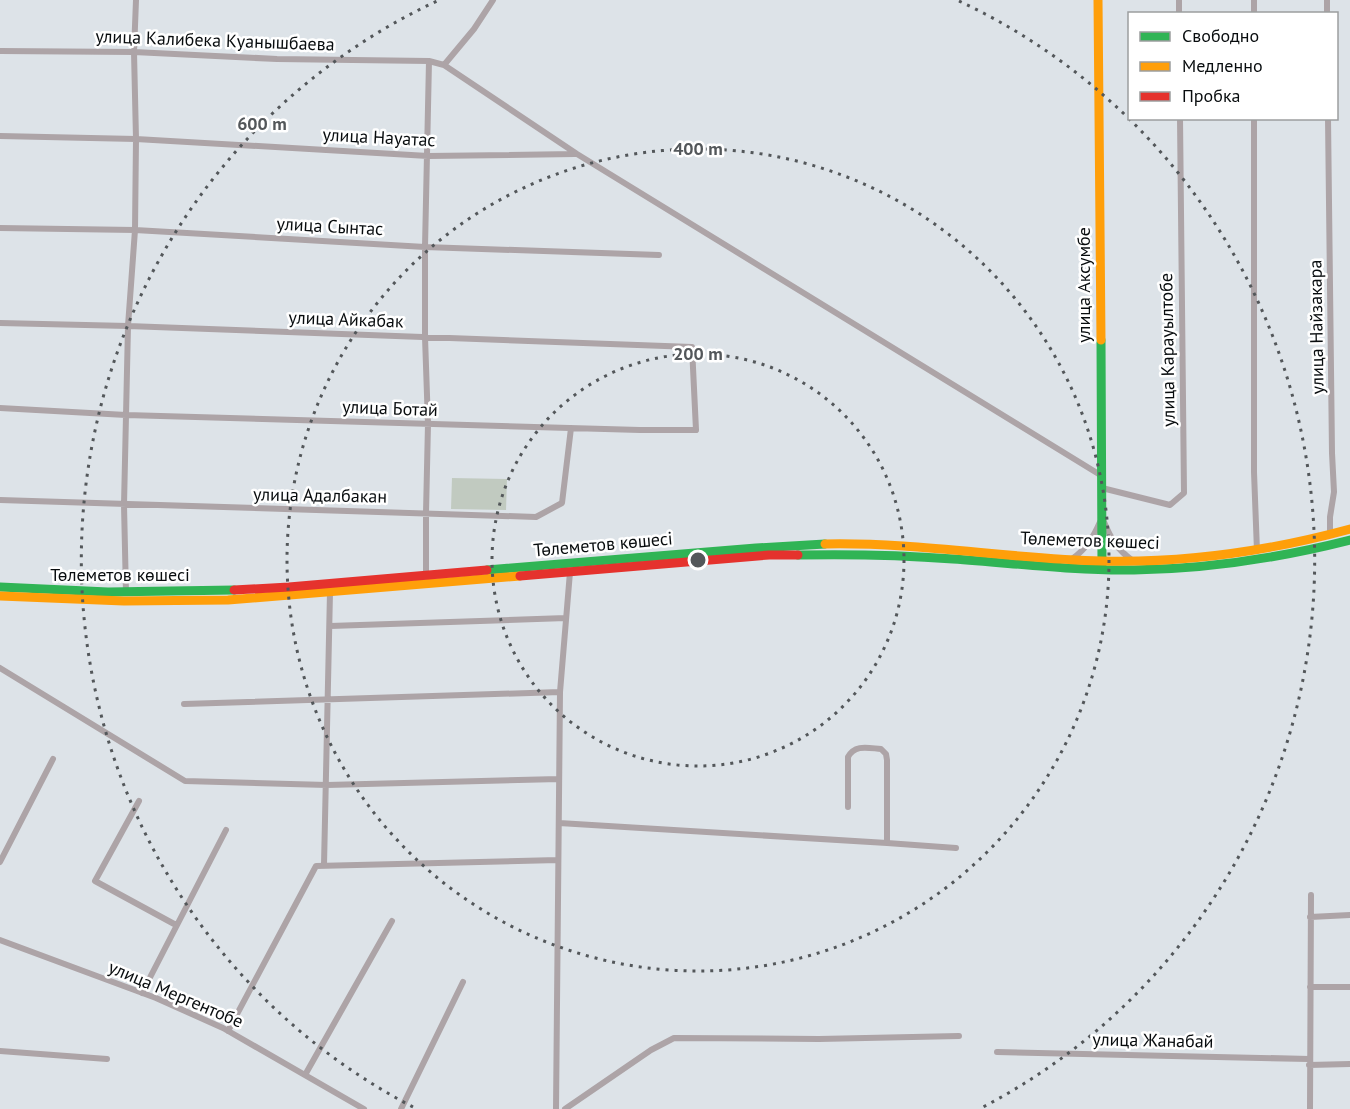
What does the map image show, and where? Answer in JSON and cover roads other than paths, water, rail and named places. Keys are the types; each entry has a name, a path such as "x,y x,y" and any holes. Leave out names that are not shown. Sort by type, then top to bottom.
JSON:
{"main road":[{"name":"улица Аксумбе","path":"1098,0 1102,566"},
{"name":"Төлеметов көшесі","path":"0,596 112,601 228,600 330,592 426,575 778,546 865,544 954,549 1072,559 1102,566 1133,561 1200,559 1257,551 1350,529"},
{"name":"Төлеметов көшесі","path":"0,587 126,593 369,585 570,572 769,555 827,554 1102,566 1202,567 1257,561 1350,540"}],"street":[{"path":"126,593 124,505 128,326 135,230 136,0"},
{"path":"444,65 474,29 493,0"},
{"name":"улица Калибека Куанышбаева","path":"0,51 134,52 429,61 444,65 577,154 1102,476"},
{"path":"426,575 428,424 425,247 429,61"},
{"name":"улица Карауылтобе","path":"1102,488 1170,505 1184,493 1180,120"},
{"path":"1254,120 1254,472 1257,551"},
{"name":"улица Найзакара","path":"1328,120 1334,492 1330,535"},
{"name":"улица Науатас","path":"0,136 136,139 428,156 577,154"},
{"name":"улица Сынтас","path":"0,228 135,230 425,247 658,255"},
{"name":"улица Айкабак","path":"0,323 692,347"},
{"name":"улица Ботай","path":"0,408 126,415 571,429 696,430 692,347"},
{"name":"улица Адалбакан","path":"0,500 536,517 562,503 571,429"},
{"path":"1072,559 1090,541 1102,516"},
{"path":"1102,516 1119,551 1133,561"},
{"path":"556,1109 560,692 570,572"},
{"path":"324,865 330,592"},
{"path":"330,626 566,618"},
{"path":"0,668 185,781 327,784 559,779"},
{"path":"184,704 560,692"},
{"path":"848,807 848,757 851,751 858,747 881,749 888,760 887,843"},
{"path":"0,862 53,759"},
{"path":"139,801 95,881 176,925"},
{"path":"559,823 956,848"},
{"path":"142,993 226,830"},
{"path":"228,1031 316,866 558,860"},
{"path":"1310,1109 1311,896"},
{"path":"1310,917 1350,915"},
{"path":"305,1075 392,921"},
{"name":"улица Мергентобе","path":"0,940 142,993 228,1031 364,1109"},
{"path":"401,1109 463,982"},
{"path":"1310,987 1350,987"},
{"path":"565,1109 651,1050 674,1038 819,1039 959,1036"},
{"path":"0,1051 107,1059"},
{"name":"улица Жанабай","path":"997,1052 1350,1064"}]}
